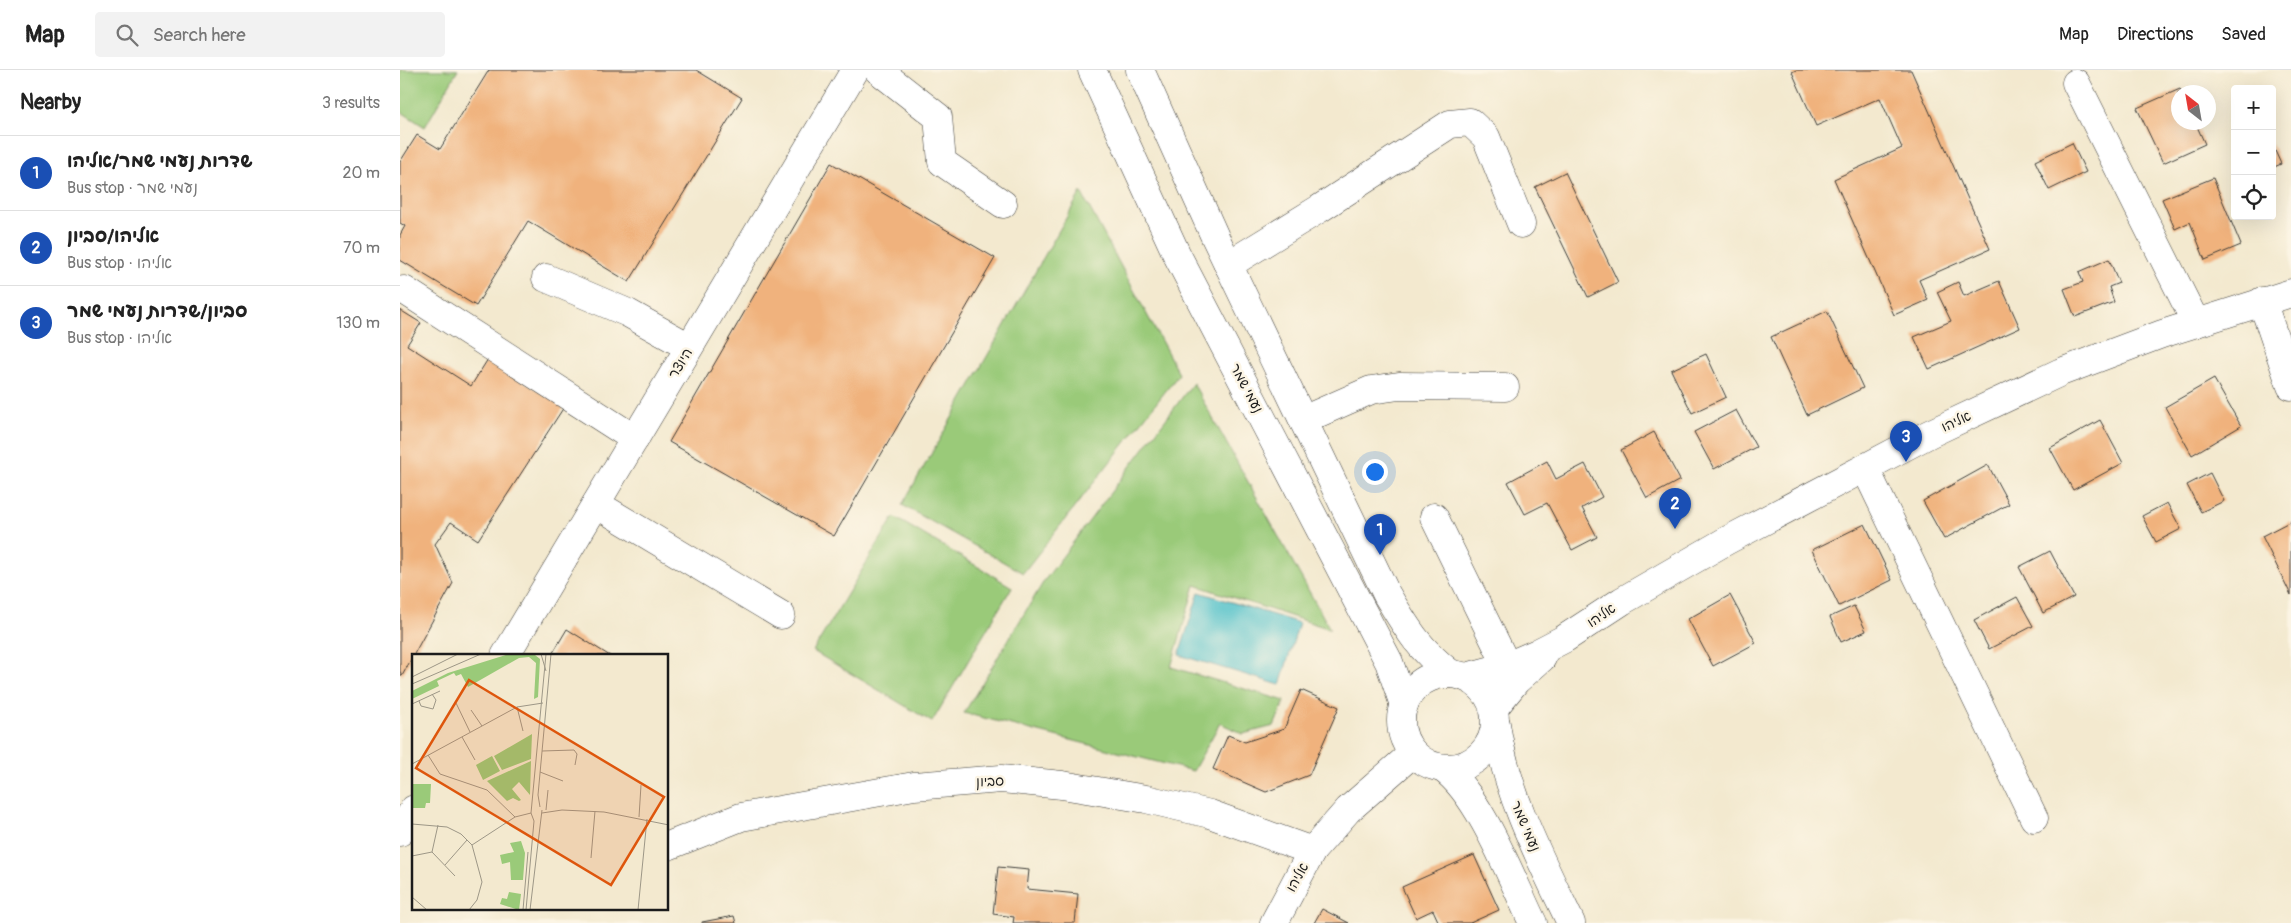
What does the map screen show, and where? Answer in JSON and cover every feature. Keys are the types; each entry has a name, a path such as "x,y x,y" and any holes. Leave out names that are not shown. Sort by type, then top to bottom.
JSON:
{"street":[{"name":"היוצר","path":"507,654 854,70"},
{"path":"878,70 938,117 942,162 1002,204"},
{"name":"נעמי שמר","path":"1092,70 1177,255 1389,662 1404,705"},
{"path":"1140,70 1228,265 1387,595 1413,637 1428,656 1458,675 1478,684 1488,695 1495,716 1493,737 1478,758 1467,765 1455,768 1431,766 1413,753 1402,730 1401,718 1404,705 1411,692 1422,682 1436,676 1458,675"},
{"path":"2076,84 2196,323"},
{"path":"1228,265 1319,209 1450,124 1470,122 1486,137 1521,224"},
{"path":"546,278 628,313 689,347"},
{"path":"404,290 634,439"},
{"name":"אליהו","path":"1458,675 1507,666 1564,639 1622,601 1718,545 1929,434 2061,372 2196,323 2291,293"},
{"path":"2262,301 2291,386"},
{"path":"1303,420 1371,390 1399,386 1505,387"},
{"path":"1864,468 2034,818"},
{"path":"596,504 781,615"},
{"path":"1434,517 1507,666"},
{"name":"אליהו","path":"1495,716 1516,681 1564,639"},
{"name":"נעמי שמר","path":"1495,716 1500,750 1520,816 1571,923"},
{"name":"אליהו","path":"1274,923 1312,851 1348,810 1413,753"},
{"path":"1442,768 1453,776 1471,798 1533,923"},
{"name":"סביון","path":"669,846 741,817 914,786 1000,779 1062,785 1210,814 1312,851"},
{"path":"400,832 412,812"}],"green space":[{"path":"400,70 458,70 425,127 400,111"},
{"path":"1081,192 1179,374 1023,573 902,505"},
{"path":"1193,383 1330,629 1195,585 1171,667 1285,701 1274,726 1243,734 1220,723 1193,771 964,713 1044,581"},
{"path":"894,517 1012,587 932,722 813,651"}],"water":[{"path":"1199,592 1299,623 1280,685 1179,655"}],"building":[{"path":"489,70 696,70 742,98 629,282 528,221 476,306 400,260 400,235 405,226 400,223 400,162 417,135 440,149"},
{"path":"1796,70 1911,70 1990,249 1919,280 1928,300 1894,315 1834,179 1902,148 1880,98 1816,126 1792,72"},
{"path":"2171,93 2171,130 2199,130 2205,144 2163,163 2137,108"},
{"path":"2072,143 2086,172 2049,190 2035,161"},
{"path":"2276,153 2281,164 2276,166"},
{"path":"831,163 995,258 834,536 669,442"},
{"path":"1565,172 1618,282 1588,297 1535,187"},
{"path":"2213,178 2241,245 2205,260 2190,222 2175,229 2162,199"},
{"path":"2109,259 2119,283 2109,287 2114,302 2075,317 2064,289 2083,282 2079,272"},
{"path":"1999,281 2020,328 1929,369 1914,337 1951,321 1937,292 1958,282 1964,296"},
{"path":"400,310 421,323 407,345 471,386 488,359 564,407 478,540 451,522 435,544 453,583 414,654 412,654 412,658 402,676 400,671"},
{"path":"1827,311 1863,388 1807,415 1771,337"},
{"path":"1706,354 1726,397 1692,413 1671,370"},
{"path":"2214,379 2241,426 2192,455 2165,407"},
{"path":"1736,410 1756,447 1714,469 1694,432"},
{"path":"2100,420 2123,463 2073,490 2050,448"},
{"path":"1654,432 1680,480 1647,498 1621,450"},
{"path":"1547,461 1556,479 1585,464 1602,497 1582,508 1597,537 1572,550 1547,503 1525,514 1508,482"},
{"path":"1988,465 2009,504 1944,539 1923,501"},
{"path":"2210,473 2224,501 2201,512 2187,485"},
{"path":"2167,503 2181,529 2156,542 2142,516"},
{"path":"2291,521 2291,595 2262,536"},
{"path":"1865,524 1892,580 1839,606 1812,550"},
{"path":"2050,551 2074,597 2043,613 2019,567"},
{"path":"1730,595 1756,643 1713,666 1688,619"},
{"path":"2017,597 2033,626 1989,649 1974,620"},
{"path":"1854,606 1866,631 1841,642 1830,617"},
{"path":"567,629 607,654 552,654"},
{"path":"1301,690 1339,707 1309,775 1266,792 1213,769 1228,735 1245,742 1284,729"},
{"path":"1474,855 1499,910 1470,923 1439,923 1433,910 1416,918 1402,887"},
{"path":"998,867 1029,870 1027,889 1078,894 1075,923 1013,923 1014,917 993,914"},
{"path":"1322,909 1349,923 1314,923"},
{"path":"734,916 736,923 702,923 702,922"}],"place":[{"name":"סביון/שדרות נעמי שמר","path":"1906,462"},
{"name":"אליהו/סביון","path":"1675,529"},
{"name":"שדרות נעמי שמר/אליהו","path":"1380,555"}]}
